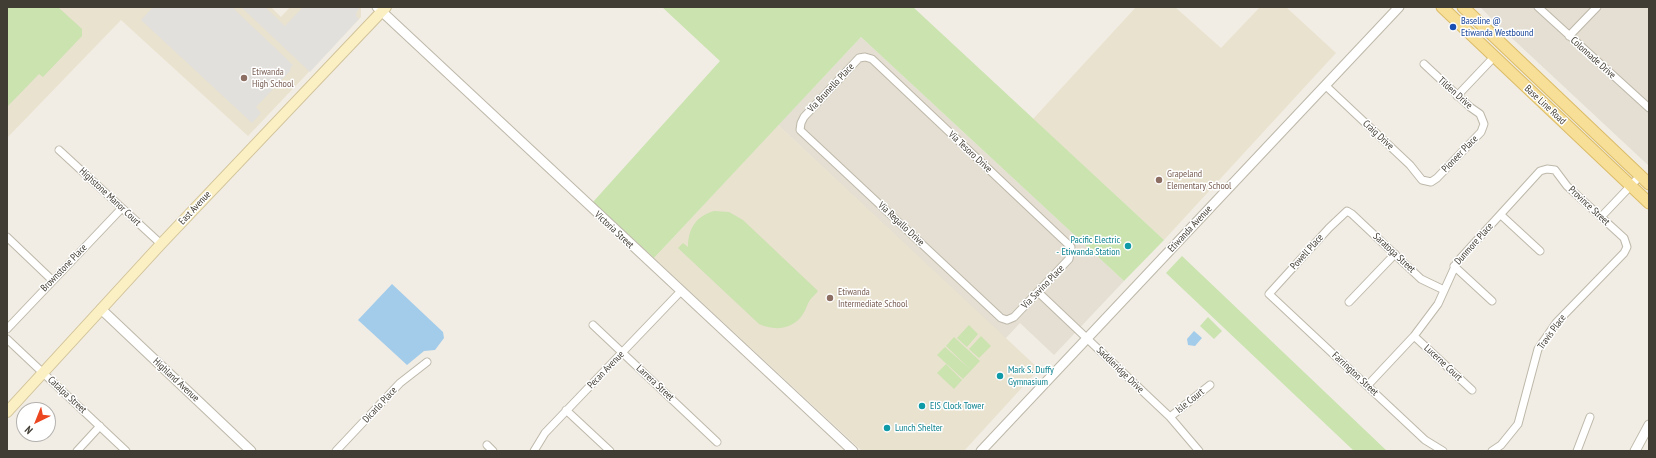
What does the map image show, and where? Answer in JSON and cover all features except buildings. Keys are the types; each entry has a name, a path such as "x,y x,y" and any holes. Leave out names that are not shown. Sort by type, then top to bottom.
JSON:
{"main road":[{"name":"Base Line Road","path":"1442,7 1649,203"},
{"name":"Base Line Road","path":"1463,7 1649,184"},
{"name":"East Avenue","path":"7,412 161,244 382,8"}],"street":[{"name":"Etiwanda Avenue","path":"981,451 1399,7"},
{"name":"Colonnade Drive","path":"1538,7 1649,108"},
{"path":"1570,36 1597,7"},
{"name":"Victoria Street","path":"382,8 681,291 853,451"},
{"name":"Via Brunello Place","path":"801,123 804,117 859,58 865,57"},
{"name":"Via Tesoro Drive","path":"865,57 872,59 1072,250"},
{"path":"1457,96 1494,57"},
{"name":"Tilden Drive","path":"1424,64 1457,96 1480,114 1484,124"},
{"name":"Craig Drive","path":"1326,86 1410,165 1422,180 1431,182"},
{"name":"Via Regallo Drive","path":"801,123 800,130 1001,318 1007,320"},
{"name":"Pioneer Place","path":"1431,182 1437,178 1481,132 1484,124"},
{"name":"Highstone Manor Court","path":"59,150 161,244"},
{"name":"Dunmore Place","path":"1368,385 1414,336 1438,304 1454,266 1540,172 1547,169"},
{"name":"Province Street","path":"1547,169 1555,170 1567,186 1624,238 1627,247"},
{"path":"1601,217 1640,176"},
{"name":"Brownstone Place","path":"7,329 122,208"},
{"name":"Saratoga Street","path":"1347,211 1421,279 1444,290"},
{"name":"Powell Place","path":"1269,294 1329,228 1347,211"},
{"path":"1501,215 1540,251"},
{"path":"7,237 52,280"},
{"name":"Travis Place","path":"1492,451 1501,445 1518,424 1538,349 1556,323 1624,253 1627,247"},
{"name":"Via Savino Place","path":"1007,320 1014,317 1069,259 1072,250"},
{"path":"1349,302 1395,254"},
{"path":"1454,266 1492,301"},
{"name":"Pecan Avenue","path":"534,451 545,433 566,410 681,291"},
{"name":"Saddleridge Drive","path":"1038,292 1170,418 1199,451"},
{"name":"Farrington Street","path":"1269,294 1368,385 1424,440 1443,451"},
{"name":"Highland Avenue","path":"101,309 251,451"},
{"name":"Larrera Street","path":"593,325 718,442"},
{"name":"Lucerne Court","path":"1414,336 1472,390"},
{"name":"Catalpa Street","path":"7,339 126,451"},
{"name":"Dicarlo Place","path":"341,449 400,383 427,362"},
{"name":"Isle Court","path":"1170,418 1210,385"},
{"path":"566,410 610,451"},
{"path":"1577,451 1590,417"},
{"path":"77,451 100,426"},
{"path":"1635,451 1649,426"},
{"path":"487,445 493,451"}],"shaded area":[{"name":"Etiwanda High School","path":"7,7 271,7 281,17 290,7 361,8 361,17 248,136 121,20 7,138"},
{"path":"153,7 232,7 293,65 290,68 291,70 256,107 261,113 252,123 141,20"},
{"path":"241,7 265,7 285,26 303,7 360,7 356,16 359,19 310,72"},
{"name":"Grapeland Elementary School","path":"1136,7 1175,7 1221,48 1260,7 1286,7 1336,53 1164,240 1033,119"},
{"path":"1480,7 1649,7 1649,166 1499,26"},
{"path":"861,37 1124,281 1054,355 1020,323 1005,339 778,125"},
{"name":"Etiwanda Intermediate School","path":"778,125 1039,369 964,451 862,451 654,258"}],"green space":[{"path":"7,7 58,7 82,29 82,36 43,77 39,74 7,107"},
{"path":"662,7 913,7 1164,240 1124,281 861,37 654,258 593,202 720,61"},
{"path":"714,211 729,212 743,220 818,291 809,302 803,314 794,323 783,328 771,328 759,324 678,248 683,243 688,247 688,240 694,224 702,216"},
{"path":"1182,256 1387,451 1354,451 1166,273"},
{"path":"1208,317 1222,331 1214,339 1200,326"},
{"path":"969,325 978,334 967,347 957,338"},
{"path":"981,336 991,346 979,358 969,349"},
{"path":"954,337 980,361 963,379 937,355 945,347 971,370 946,346"},
{"path":"946,364 962,380 954,389 937,373"}],"water":[{"path":"392,284 443,332 444,338 435,350 424,351 407,365 358,320"},
{"path":"1194,331 1202,338 1195,346 1188,345 1187,339"}],"place":[{"name":"Baseline @ Etiwanda Westbound","path":"1453,27"},
{"name":"Etiwanda High School","path":"244,78"},
{"name":"Grapeland Elementary School","path":"1159,180"},
{"name":"Pacific Electric - Etiwanda Station","path":"1128,246"},
{"name":"Etiwanda Intermediate School","path":"830,298"},
{"name":"Mark S. Duffy Gymnasium","path":"1000,376"},
{"name":"EIS Clock Tower","path":"922,406"},
{"name":"Lunch Shelter","path":"887,428"}]}
